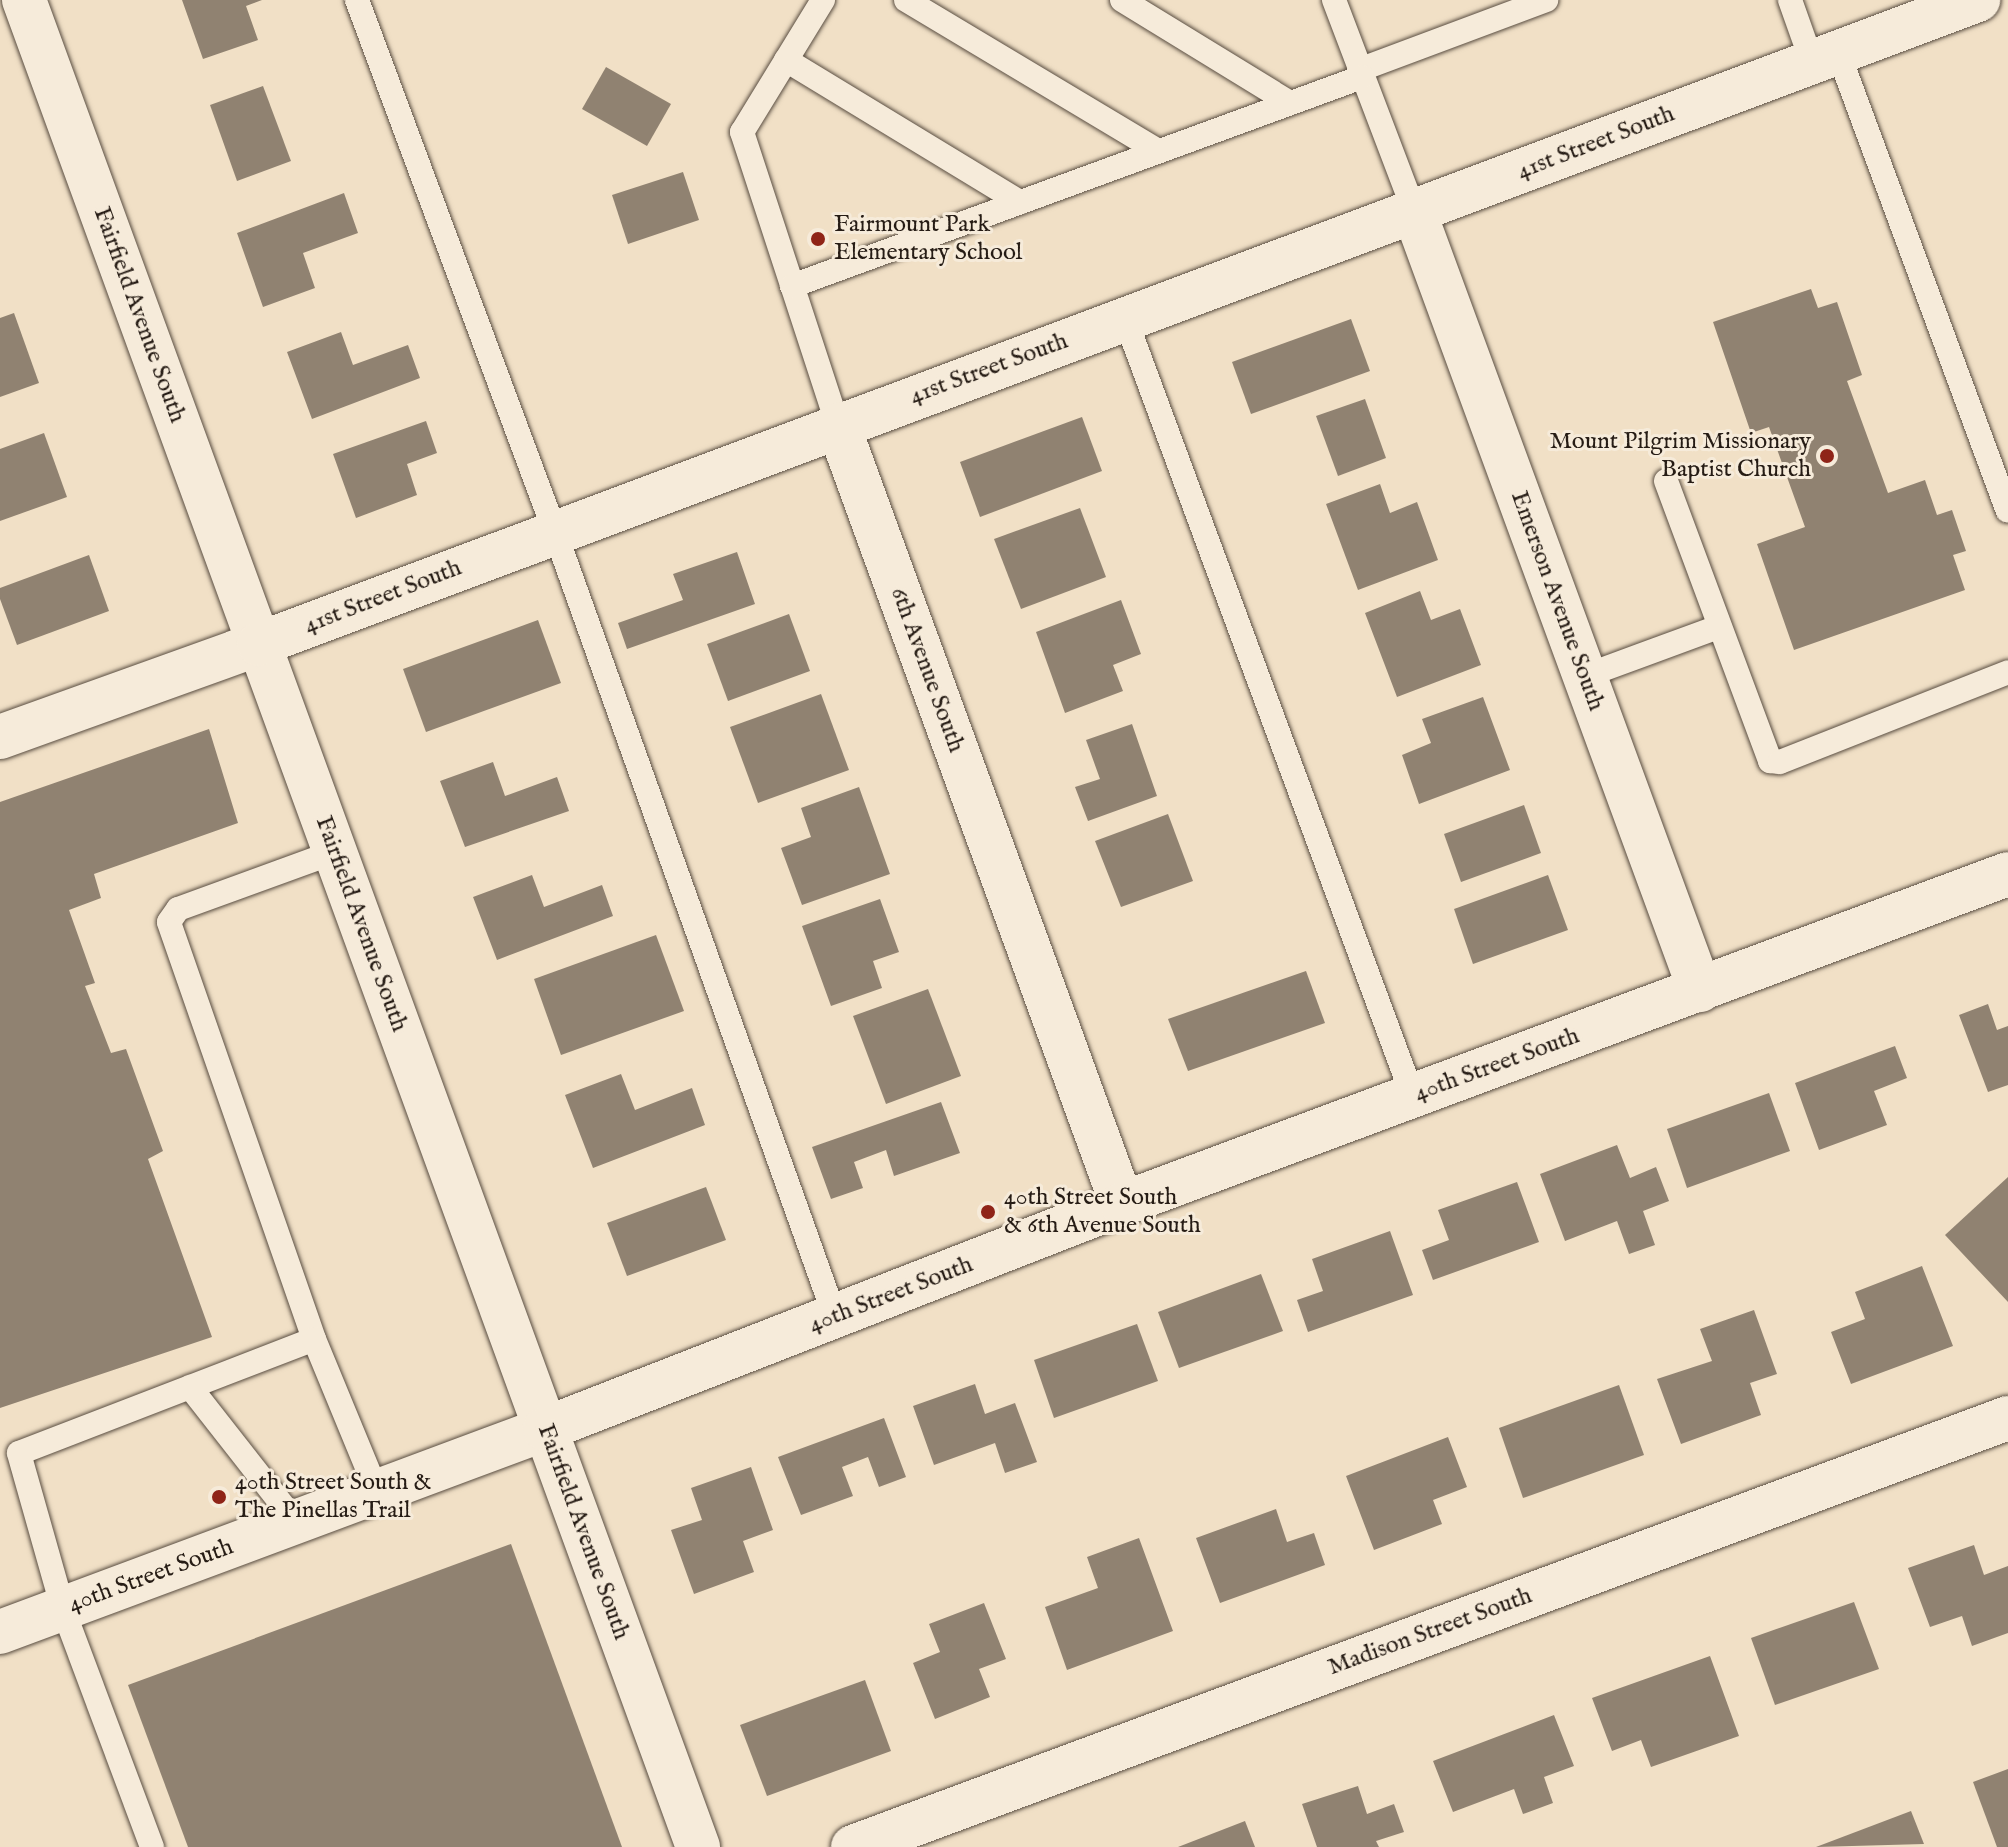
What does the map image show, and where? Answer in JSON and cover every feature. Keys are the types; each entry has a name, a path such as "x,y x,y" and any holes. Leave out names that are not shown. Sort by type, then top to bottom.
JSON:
{"street":[{"name":"Fairfield Avenue South","path":"24,0 698,1847"},
{"name":"41st Street South","path":"0,737 259,644 1978,0"},
{"name":"Emerson Avenue South","path":"1414,211 1700,990"},
{"name":"6th Avenue South","path":"838,425 1122,1204"},
{"name":"40th Street South","path":"0,1632 545,1429 1122,1204 2008,874"},
{"name":"Madison Street South","path":"853,1847 2008,1418"}],"lane":[{"path":"357,0 555,532 835,1317"},
{"path":"823,0 786,60 1020,202"},
{"path":"906,0 1158,151"},
{"path":"1122,0 1290,103"},
{"path":"1334,0 1414,211"},
{"path":"792,286 1290,103 1546,0"},
{"path":"1790,0 1825,57 2008,511"},
{"name":"6th Avenue South","path":"786,60 742,132 838,425"},
{"path":"1125,318 1413,1097"},
{"path":"1666,481 1766,755 1780,762 2008,672"},
{"path":"1585,676 1718,627"},
{"path":"335,852 178,909 169,922 314,1339 377,1492"},
{"path":"152,1847 63,1609 19,1453 314,1339"},
{"path":"190,1387 296,1522"}],"building":[{"path":"182,0 262,0 246,6 258,40 203,59"},
{"path":"606,67 671,104 647,146 582,109"},
{"path":"263,86 291,161 237,181 210,105"},
{"path":"683,172 699,220 628,244 612,195"},
{"path":"344,193 358,233 303,253 315,288 263,307 237,233"},
{"name":"Mount Pilgrim Missionary Baptist Church","path":"1811,289 1818,308 1837,302 1862,375 1847,381 1888,493 1925,480 1937,515 1952,510 1966,551 1953,555 1965,590 1794,650 1757,544 1805,527 1769,427 1751,433 1713,322"},
{"path":"14,313 39,383 0,397 0,318"},
{"path":"1351,319 1370,371 1251,414 1232,362"},
{"path":"341,332 353,365 408,345 420,378 312,419 287,352"},
{"path":"1365,399 1386,458 1338,476 1316,416"},
{"path":"1082,417 1102,471 980,517 960,462"},
{"path":"426,421 437,453 407,464 417,495 356,518 333,454"},
{"path":"44,433 67,497 0,521 0,449"},
{"path":"1380,484 1390,513 1417,502 1438,560 1358,590 1326,504"},
{"path":"1080,508 1106,577 1021,609 994,539"},
{"path":"737,552 755,604 627,649 618,623 683,600 673,574"},
{"path":"89,555 109,611 17,645 0,599 0,588"},
{"path":"1420,591 1431,620 1460,609 1481,665 1397,697 1365,613"},
{"path":"1121,600 1141,654 1113,665 1123,691 1065,713 1036,632"},
{"path":"789,614 810,671 728,701 707,644"},
{"path":"538,620 561,683 426,732 403,669"},
{"path":"821,694 849,770 758,803 730,727"},
{"path":"1483,697 1510,770 1419,804 1402,755 1431,743 1422,719"},
{"path":"1132,724 1157,796 1088,821 1075,787 1100,779 1086,740"},
{"path":"209,729 238,823 94,874 101,898 69,910 95,983 85,986 111,1053 126,1049 163,1151 148,1159 212,1337 0,1408 0,802"},
{"path":"493,762 505,796 557,777 569,811 465,847 440,781"},
{"path":"859,787 890,874 802,905 781,848 811,837 801,808"},
{"path":"1524,805 1541,853 1461,882 1444,834"},
{"path":"1168,814 1193,881 1121,907 1095,841"},
{"path":"532,875 544,907 602,885 613,916 497,960 473,897"},
{"path":"1548,875 1568,930 1473,964 1454,909"},
{"path":"880,899 899,952 873,961 882,988 831,1006 802,926"},
{"path":"656,935 684,1011 561,1055 534,979"},
{"path":"1306,971 1325,1023 1188,1071 1168,1019"},
{"path":"928,989 961,1076 886,1104 853,1016"},
{"path":"1988,1004 1997,1030 2008,1026 2008,1085 1988,1092 1959,1015"},
{"path":"1895,1046 1907,1078 1874,1091 1887,1125 1819,1150 1795,1083"},
{"path":"621,1074 635,1110 692,1088 705,1125 593,1168 565,1095"},
{"path":"1769,1093 1790,1151 1687,1188 1667,1129"},
{"path":"941,1102 960,1153 894,1176 886,1150 854,1162 863,1188 831,1199 812,1147"},
{"path":"1617,1145 1630,1178 1656,1167 1669,1201 1643,1211 1655,1245 1629,1254 1617,1221 1565,1241 1540,1174"},
{"path":"2008,1177 2008,1302 1945,1235"},
{"path":"1517,1182 1539,1242 1433,1280 1422,1250 1449,1240 1438,1210"},
{"path":"706,1187 726,1240 627,1276 607,1223"},
{"path":"1390,1231 1413,1295 1308,1332 1297,1300 1323,1291 1312,1259"},
{"path":"1922,1266 1953,1346 1851,1384 1831,1332 1865,1319 1855,1292"},
{"path":"1261,1274 1283,1331 1179,1368 1158,1312"},
{"path":"1754,1310 1777,1374 1750,1383 1761,1415 1681,1444 1657,1379 1712,1361 1700,1329"},
{"path":"1137,1324 1158,1381 1054,1418 1034,1360"},
{"path":"975,1384 985,1414 1015,1403 1037,1462 1005,1473 995,1443 934,1465 913,1406"},
{"path":"1619,1385 1644,1455 1523,1498 1499,1428"},
{"path":"884,1418 906,1477 879,1487 868,1457 842,1467 853,1496 801,1515 778,1457"},
{"path":"1448,1437 1467,1487 1433,1500 1442,1524 1374,1550 1346,1476"},
{"path":"751,1467 773,1530 743,1541 754,1572 694,1594 671,1530 702,1520 691,1488"},
{"path":"1276,1509 1287,1542 1314,1533 1325,1565 1220,1603 1196,1538"},
{"path":"1139,1538 1173,1631 1067,1670 1045,1607 1098,1588 1087,1557"},
{"path":"511,1544 622,1847 188,1847 128,1685"},
{"path":"1974,1545 1984,1575 2008,1566 2008,1633 1972,1646 1962,1616 1930,1627 1908,1568"},
{"path":"1854,1602 1879,1669 1775,1705 1751,1638"},
{"path":"984,1603 1006,1659 979,1669 990,1697 935,1719 913,1663 940,1652 929,1624"},
{"path":"1710,1656 1739,1736 1651,1767 1641,1740 1612,1751 1592,1698"},
{"path":"865,1680 891,1751 767,1796 740,1725"},
{"path":"1554,1715 1574,1766 1544,1777 1553,1803 1523,1814 1514,1789 1453,1812 1433,1761"},
{"path":"2008,1769 2008,1847 1997,1847 1973,1782"},
{"path":"1358,1786 1367,1814 1394,1804 1404,1832 1376,1841 1379,1847 1317,1847 1302,1804"},
{"path":"1911,1811 1924,1844 1816,1847"},
{"path":"1245,1821 1255,1847 1178,1847"}],"place":[{"name":"Fairmount Park Elementary School","path":"818,239"},
{"name":"Mount Pilgrim Missionary Baptist Church","path":"1827,456"},
{"name":"40th Street South & 6th Avenue South","path":"988,1212"},
{"name":"40th Street South & The Pinellas Trail","path":"219,1497"}]}
